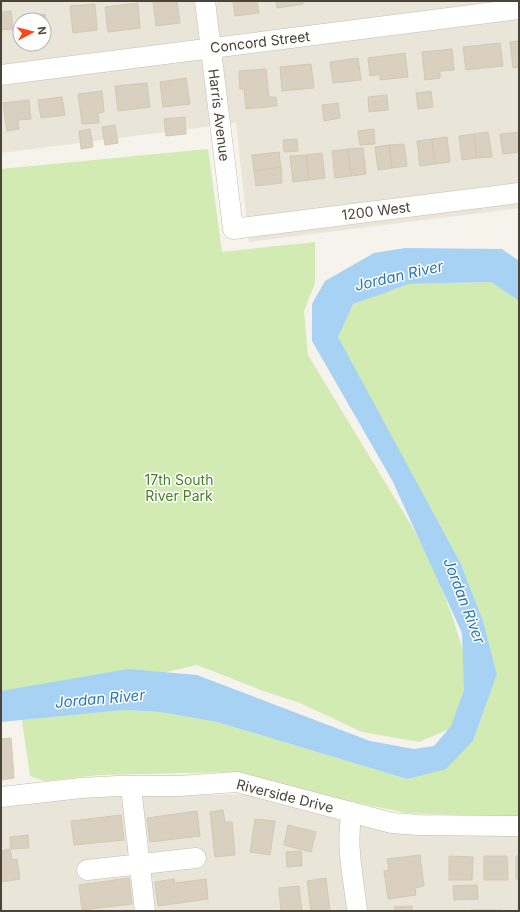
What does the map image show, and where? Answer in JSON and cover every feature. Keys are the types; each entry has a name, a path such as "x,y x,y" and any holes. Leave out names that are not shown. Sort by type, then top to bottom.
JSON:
{"street":[{"name":"Harris Avenue","path":"204,1 233,229"},
{"name":"Concord Street","path":"1,75 519,9"},
{"name":"1200 West","path":"233,229 519,193"},
{"name":"Riverside Drive","path":"1,797 81,788 204,785 237,782 392,823 419,825 519,826"},
{"path":"131,787 145,911"},
{"path":"352,812 349,826 349,839 358,911"},
{"path":"87,870 196,858"}],"shaded area":[{"path":"1,1 519,1 519,208 249,242 236,123 1,153"},
{"path":"257,794 519,835 519,911 1,911 1,799"}],"green space":[{"name":"17th South River Park","path":"208,149 222,252 315,242 315,283 304,311 308,355 428,553 451,613 470,672 463,712 449,729 419,742 362,732 300,703 266,692 197,665 145,677 1,695 1,169"},
{"path":"491,282 519,301 519,817 406,813 330,797 235,772 99,775 45,781 30,776 22,720 125,710 160,712 217,722 407,779 473,741 497,674 483,621 461,564 337,337 353,304 408,284"}],"water":[{"name":"Jordan River","path":"405,248 502,249 519,261 519,301 491,282 408,284 353,304 338,337 461,564 483,621 497,674 473,741 446,769 407,779 217,722 160,712 125,710 1,722 1,691 128,669 197,675 370,741 414,749 434,746 451,726 464,690 462,633 392,480 312,341 312,304 325,281 374,253"}],"building":[{"path":"153,1 177,1 180,23 156,26"},
{"path":"233,1 257,1 259,13 235,16"},
{"path":"276,1 303,1 303,4 277,8"},
{"path":"138,3 140,28 108,32 105,7"},
{"path":"95,4 97,30 73,33 70,6"},
{"path":"11,11 12,29 1,30 1,12"},
{"path":"519,41 519,67 513,68 510,42"},
{"path":"500,43 503,66 466,70 463,47"},
{"path":"452,49 454,70 440,71 440,78 425,80 422,52"},
{"path":"405,53 408,77 380,80 380,74 370,76 368,58"},
{"path":"358,58 361,80 333,83 330,62"},
{"path":"311,64 314,88 282,91 280,67"},
{"path":"266,69 269,97 276,97 277,106 246,109 244,89 240,89 239,71"},
{"path":"186,78 190,104 163,107 160,82"},
{"path":"147,83 150,107 118,111 115,86"},
{"path":"102,91 104,112 98,113 99,123 82,124 78,94"},
{"path":"431,91 433,107 418,109 416,93"},
{"path":"387,95 388,110 369,112 368,97"},
{"path":"62,97 65,115 41,118 38,100"},
{"path":"29,100 31,119 18,120 19,129 7,131 3,103"},
{"path":"338,103 340,118 324,121 322,105"},
{"path":"185,117 186,134 166,136 164,119"},
{"path":"115,125 118,143 105,145 102,127"},
{"path":"90,129 93,147 81,149 79,131"},
{"path":"374,129 375,144 360,145 358,131"},
{"path":"488,132 492,157 477,158 474,134"},
{"path":"519,132 519,152 503,154 500,134"},
{"path":"474,134 477,158 462,160 459,136"},
{"path":"447,137 450,162 435,164 432,139"},
{"path":"297,139 298,151 284,152 283,140"},
{"path":"432,139 435,164 420,166 417,141"},
{"path":"404,144 407,166 392,168 389,145"},
{"path":"389,145 392,168 378,170 375,147"},
{"path":"363,148 366,174 351,176 348,149"},
{"path":"348,149 351,176 335,178 332,151"},
{"path":"279,152 281,167 254,171 252,155"},
{"path":"322,153 325,178 309,180 306,155"},
{"path":"306,155 309,180 293,182 290,156"},
{"path":"281,167 282,183 256,186 254,171"},
{"path":"11,738 14,778 1,780 1,739"},
{"path":"223,810 225,822 232,822 235,855 215,857 210,812"},
{"path":"197,811 200,836 150,842 147,818"},
{"path":"121,815 124,840 74,845 71,821"},
{"path":"255,819 275,821 270,855 250,852"},
{"path":"288,825 316,832 311,852 284,845"},
{"path":"28,835 29,848 11,849 10,837"},
{"path":"10,849 12,860 17,859 20,879 1,882 1,851"},
{"path":"301,851 302,866 287,867 286,852"},
{"path":"420,855 424,886 415,888 416,895 388,899 384,871 389,870 387,859"},
{"path":"449,856 473,857 472,880 449,880"},
{"path":"484,856 507,856 508,880 484,880"},
{"path":"516,856 519,856 519,879 516,879"},
{"path":"129,878 132,904 82,910 79,885"},
{"path":"326,878 330,911 311,911 307,881"},
{"path":"174,879 175,883 206,879 208,899 158,906 155,882"},
{"path":"477,885 478,899 454,900 453,886"},
{"path":"299,886 302,911 281,911 279,888"},
{"path":"412,906 412,911 395,911 394,907"},
{"path":"501,910 501,911 471,911"}]}
